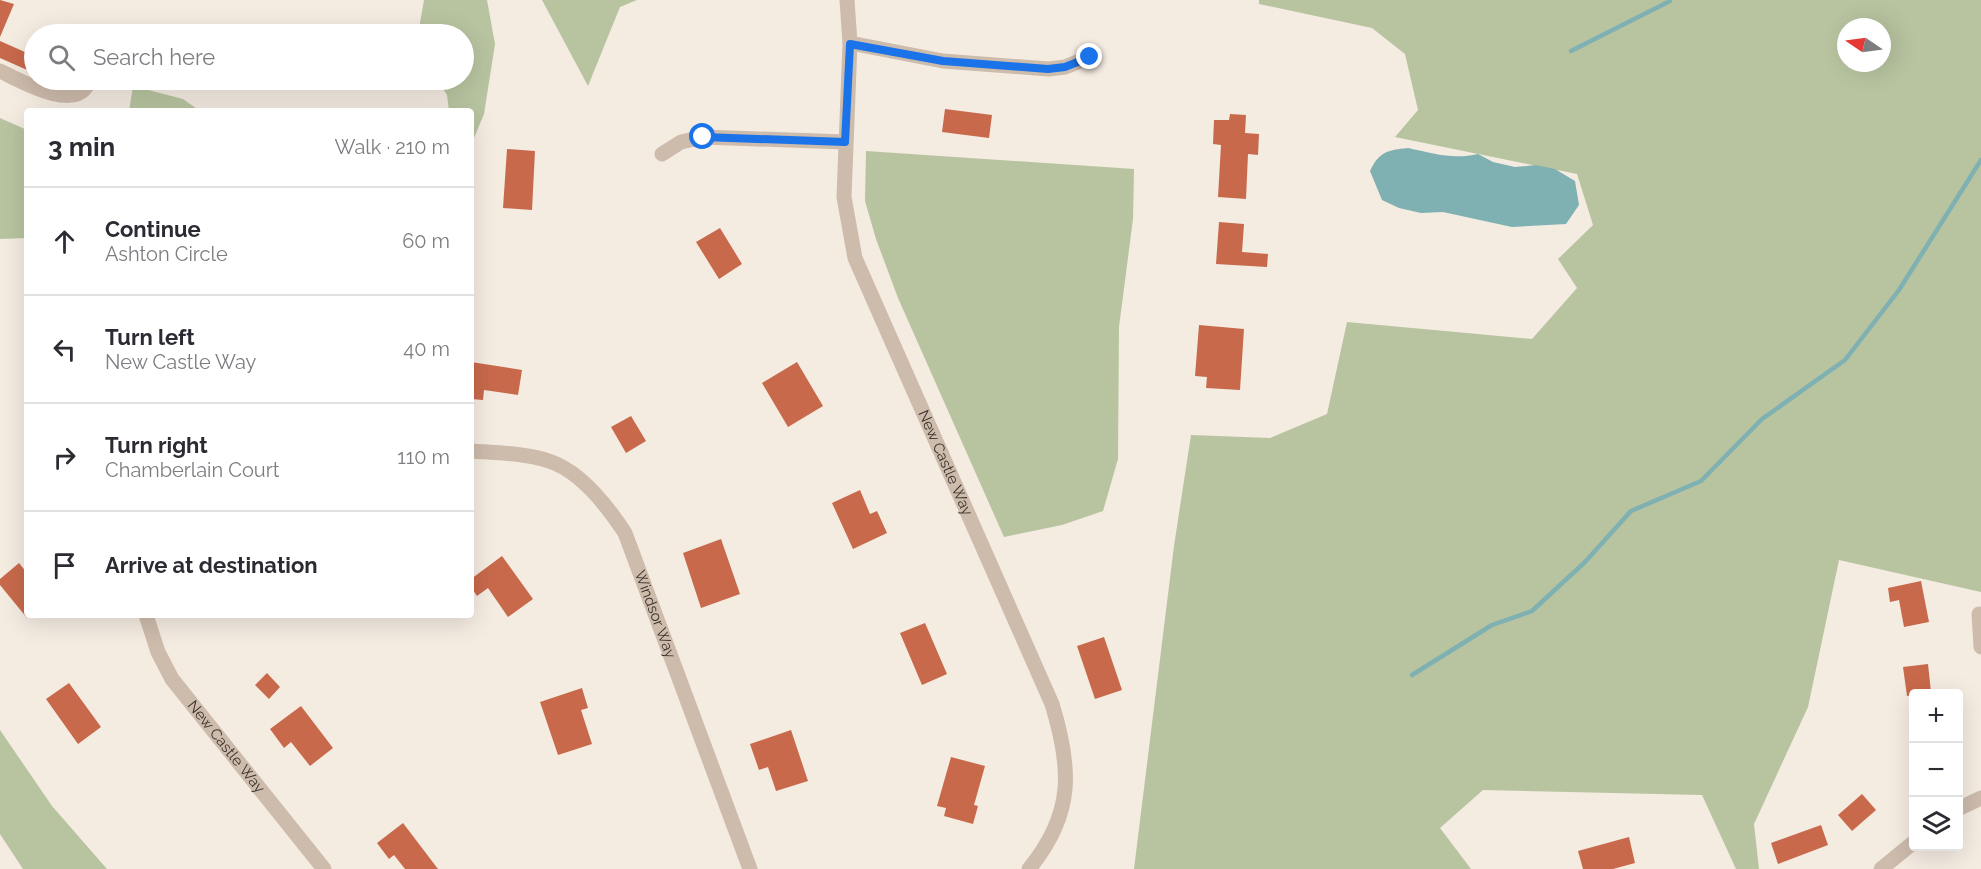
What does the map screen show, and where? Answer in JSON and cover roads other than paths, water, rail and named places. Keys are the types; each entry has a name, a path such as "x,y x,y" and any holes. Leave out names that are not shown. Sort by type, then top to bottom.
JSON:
{"street":[{"name":"New Castle Way","path":"847,0 850,44 844,197 855,258 1052,704 1064,743 1066,786 1059,819 1048,846 1029,869"},
{"path":"850,44 943,61 1048,69 1065,67 1090,57"},
{"path":"0,71 24,81"},
{"path":"46,90 60,96 78,96 85,90"},
{"path":"662,154 681,142 703,137 845,142"},
{"name":"Windsor Way","path":"474,451 551,461 585,484 607,506 625,533 750,869"},
{"path":"1979,614 1981,647"},
{"name":"New Castle Way","path":"147,618 158,652 172,679 324,869"},
{"path":"1963,807 1981,798"},
{"path":"1884,868 1909,846"}],"water":[{"path":"1408,148 1451,156 1478,154 1493,162 1515,167 1536,165 1555,169 1575,181 1579,205 1566,224 1512,227 1443,212 1421,213 1399,208 1382,200 1370,171 1380,156 1394,150"}],"waterway":[{"path":"1571,51 1670,1"},
{"path":"1412,675 1492,625 1532,611 1585,562 1631,511 1701,481 1762,419 1845,360 1899,290 1981,160"}]}
